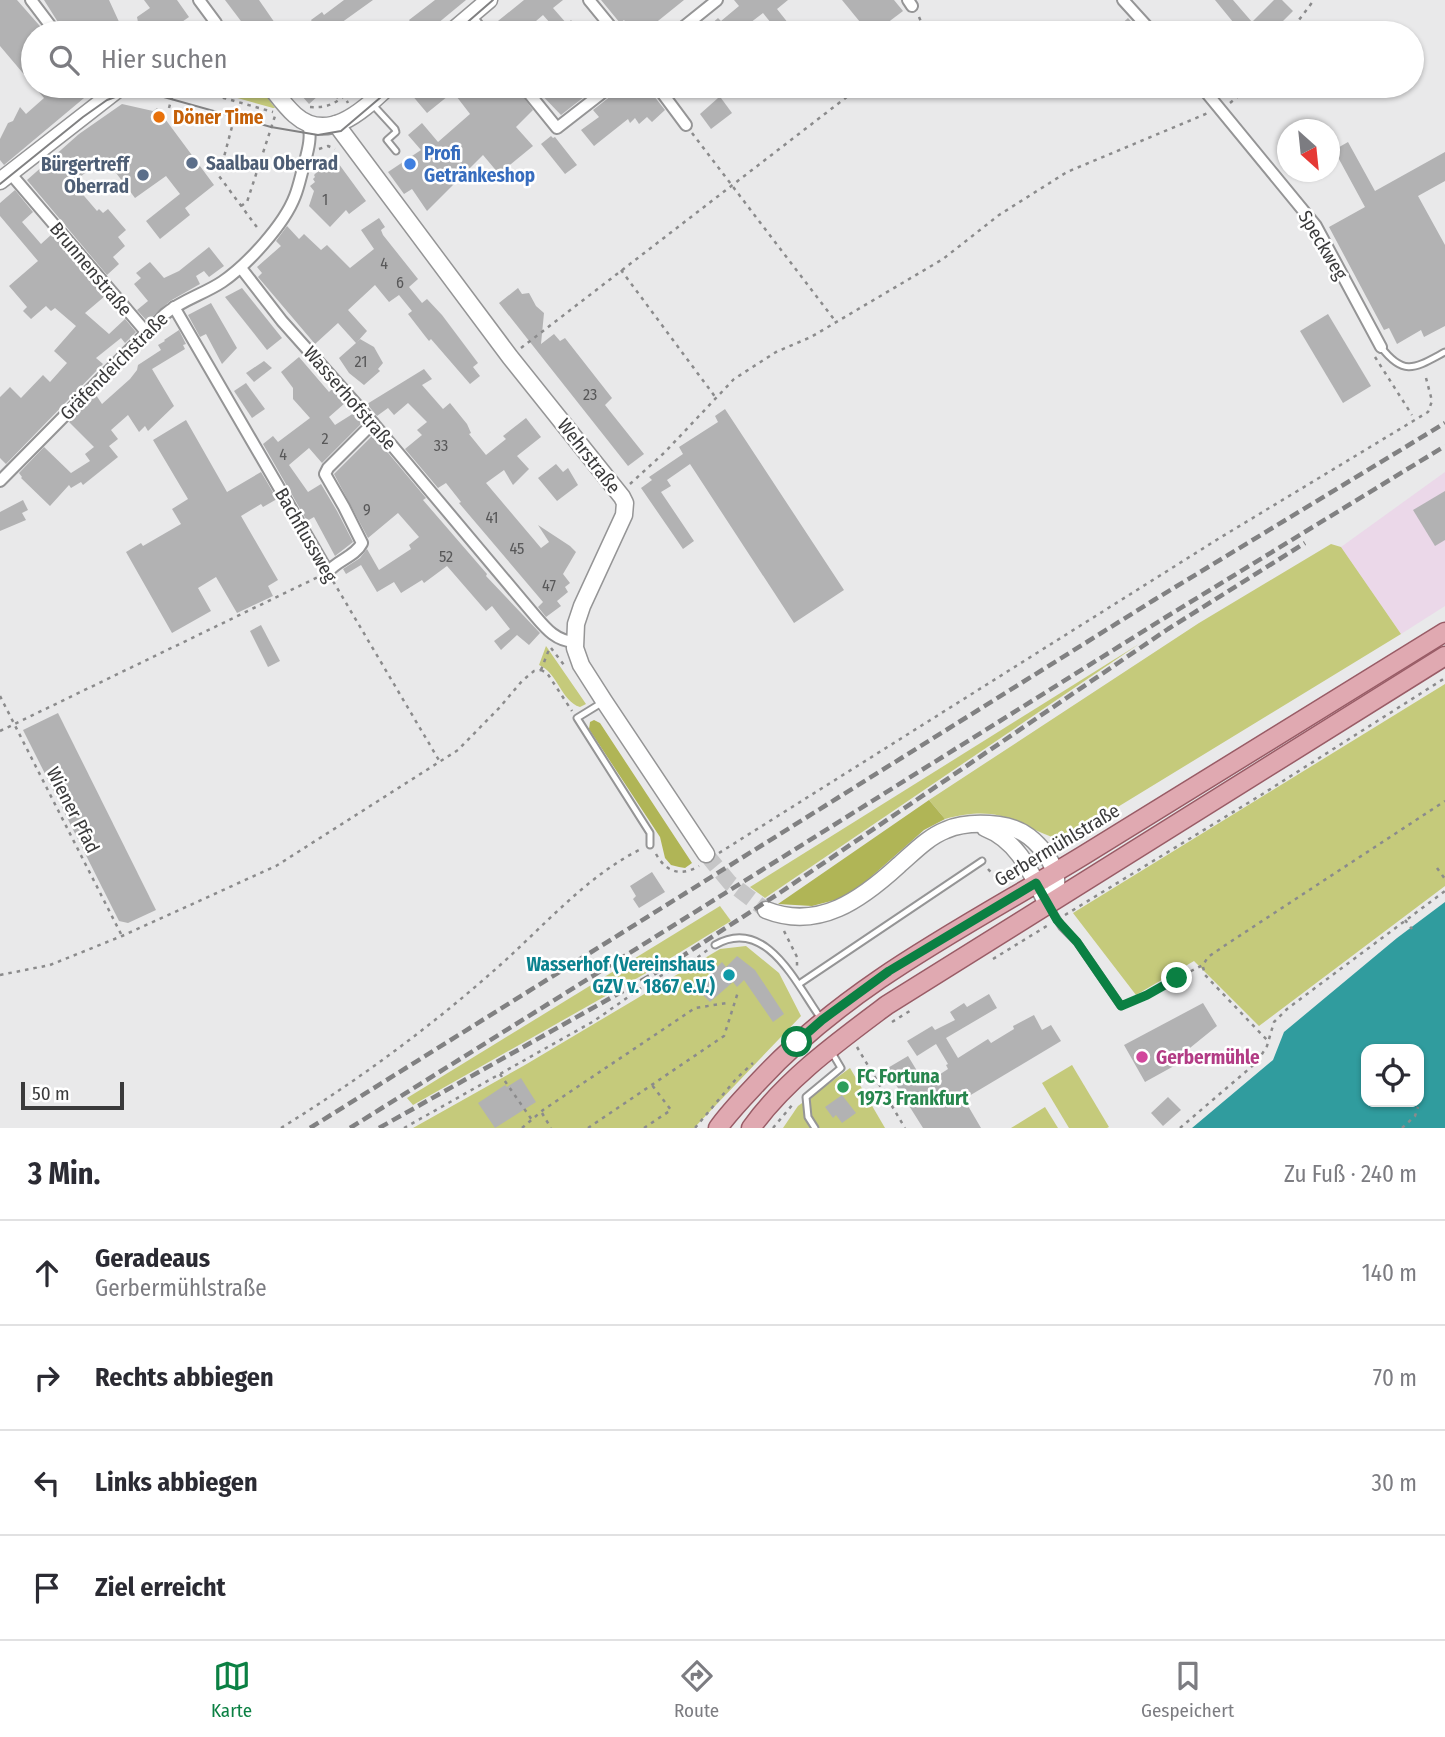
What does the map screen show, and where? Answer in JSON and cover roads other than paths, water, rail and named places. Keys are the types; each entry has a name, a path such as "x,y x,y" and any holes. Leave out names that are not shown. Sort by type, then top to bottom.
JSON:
{"main road":[{"name":"Gerbermühlstraße","path":"718,1128 775,1064 822,1020 889,971 1056,872 1445,632"},
{"path":"751,1128 780,1095 901,996 1053,913 1445,656"}],"street":[{"path":"31,0 47,21"},
{"path":"199,0 215,21"},
{"path":"464,21 489,0"},
{"path":"589,0 606,21"},
{"path":"691,21 717,0"},
{"path":"1123,0 1142,21"},
{"path":"470,16 474,21"},
{"path":"5,177 100,98"},
{"path":"280,98 296,116 321,126 336,124 355,116 377,98"},
{"path":"533,98 557,128 596,98"},
{"path":"666,98 686,125"},
{"name":"Speckweg","path":"1212,98 1315,226 1381,347"},
{"path":"241,268 283,218 295,195 309,148 308,122"},
{"name":"Wehrstraße","path":"336,124 510,357 625,503 624,514 582,606 576,624 575,642"},
{"name":"Brunnenstraße","path":"5,177 146,332"},
{"name":"Gräfendeichstraße","path":"0,481 146,332 174,307 204,292 241,268"},
{"name":"Wasserhofstraße","path":"241,268 282,321 373,423 538,619 557,638 575,642"},
{"name":"Bachflussweg","path":"174,307 328,572 357,551 362,543 325,474 373,423"},
{"path":"575,642 581,665 706,854"},
{"path":"976,824 1010,842 1018,851 1053,913"},
{"path":"766,910 786,916 806,917 839,909 871,890 935,835 947,829 976,824 1007,827 1026,834 1041,848 1056,872 1053,913"}],"lane":[{"path":"371,103 396,128 396,132 387,140 396,150"},
{"path":"1381,347 1393,363 1406,368 1423,364 1445,352"},
{"path":"604,701 576,719 650,833 650,845"},
{"path":"799,984 982,861"},
{"path":"1053,913 1077,942 1121,1006"},
{"path":"715,946 724,940 738,938 759,942 776,955 822,1020"},
{"path":"815,1128 808,1117 806,1097 841,1068 833,1054"}],"water":[{"path":"1445,902 1445,1128 1192,1128 1273,1060 1284,1032 1397,938"}],"tunnel":[{"path":"706,854 730,883 766,910"}],"tram line":[{"path":"469,21 493,0"},
{"path":"0,184 83,117 112,98"},
{"path":"167,98 271,127 318,135 341,131 380,98"}],"railway":[{"path":"310,1128 1154,600 1445,423"},
{"path":"350,1128 1166,617 1445,446"},
{"path":"379,1128 664,968 778,894 1168,629 1305,543"}],"place":[{"name":"Döner Time","path":"159,117"},
{"name":"Saalbau Oberrad","path":"192,163"},
{"name":"Profi Getränkeshop","path":"410,164"},
{"name":"Bürgertreff Oberrad","path":"143,175"},
{"name":"Wasserhof (Vereinshaus GZV v. 1867 e.V.)","path":"729,975"},
{"name":"Gerbermühle","path":"1142,1057"},
{"name":"FC Fortuna 1973 Frankfurt","path":"843,1087"}]}
